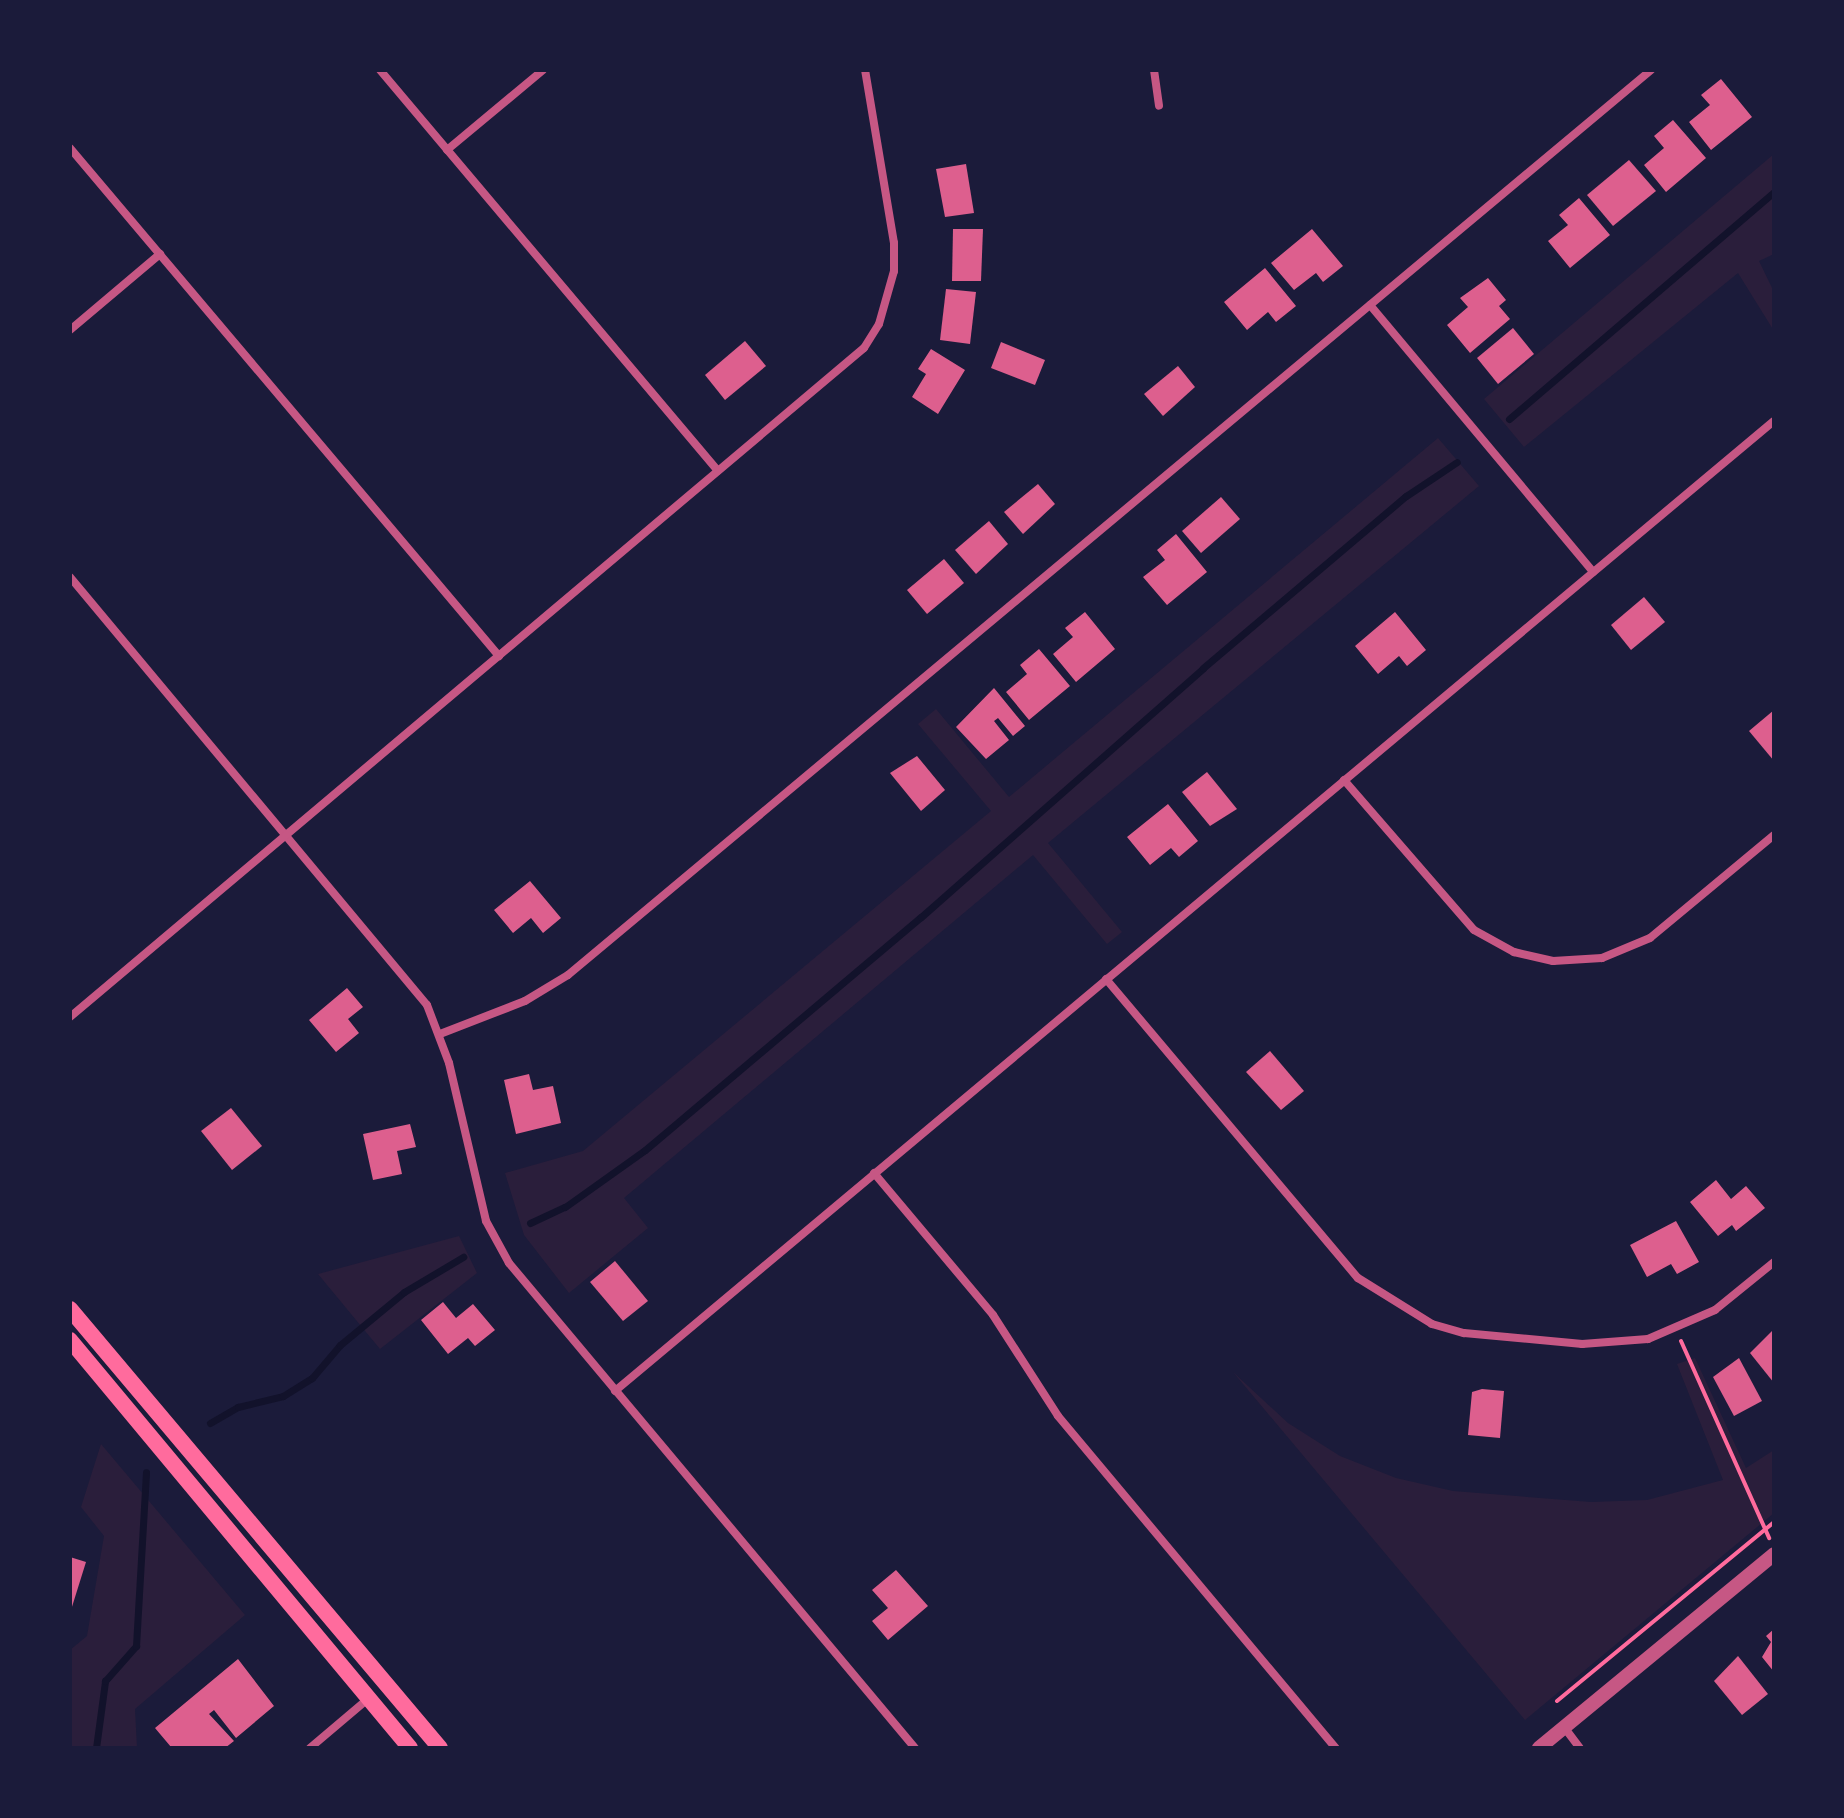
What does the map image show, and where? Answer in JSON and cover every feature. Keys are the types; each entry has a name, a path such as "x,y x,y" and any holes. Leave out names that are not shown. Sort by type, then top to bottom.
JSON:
{"main road":[{"path":"70,1309 440,1748"},
{"path":"70,1340 410,1748"}],"street":[{"path":"380,70 718,471"},
{"path":"447,150 543,70"},
{"path":"70,1017 718,471 845,369 871,336 888,298 894,243 865,70"},
{"path":"1154,70 1159,106"},
{"path":"440,1034 525,1001 568,975 1651,70"},
{"path":"70,148 499,656"},
{"path":"70,330 160,254"},
{"path":"1370,305 1593,572"},
{"path":"615,1391 1774,421"},
{"path":"70,577 406,976 440,1034 480,1197 501,1251 915,1748"},
{"path":"1344,780 1474,930 1514,952 1553,961 1602,958 1650,938 1774,835"},
{"path":"1106,979 1358,1278 1407,1313 1464,1333 1582,1344 1625,1343 1676,1330 1715,1310 1774,1262"},
{"path":"874,1173 993,1315 1058,1416 1336,1748"},
{"path":"1539,1748 1774,1554"},
{"path":"310,1748 369,1698"},
{"path":"1564,1727 1580,1748"}],"path":[{"path":"1676,1330 1774,1547"},
{"path":"1557,1701 1774,1522"}],"shaded area":[{"path":"1774,154 1774,254 1759,261 1774,292 1774,331 1738,273 1524,447 1484,399"},
{"path":"1438,438 1479,486 1048,843 1122,932 1107,944 1033,855 624,1198 648,1228 569,1293 524,1235 505,1173 583,1151 991,811 918,724 936,709 1009,797"},
{"path":"459,1236 477,1273 380,1349 318,1274"},
{"path":"1695,1358 1746,1468 1774,1450 1774,1513 1525,1720 1233,1372 1288,1423 1340,1456 1396,1478 1453,1491 1591,1502 1647,1500 1723,1480 1677,1364"},
{"path":"101,1444 245,1615 135,1709 137,1748 70,1748 70,1650 87,1636 104,1536 81,1507"}],"building":[{"path":"1721,79 1752,117 1711,150 1689,122 1710,105 1701,95"},
{"path":"1673,120 1706,158 1666,192 1644,165 1664,148 1654,136"},
{"path":"1629,160 1656,191 1613,226 1587,195"},
{"path":"966,164 974,213 945,217 936,169"},
{"path":"1579,198 1610,235 1570,268 1548,241 1568,225 1559,215"},
{"path":"953,229 983,229 981,281 952,281"},
{"path":"1312,229 1343,266 1323,282 1316,273 1294,290 1271,263"},
{"path":"1265,268 1296,306 1276,322 1268,312 1247,330 1224,302"},
{"path":"1488,278 1506,300 1499,306 1510,319 1470,353 1447,325 1468,307 1460,298"},
{"path":"946,289 976,292 970,344 940,340"},
{"path":"1513,328 1534,354 1498,384 1477,358"},
{"path":"745,341 766,366 725,400 705,375"},
{"path":"1001,342 1045,360 1035,385 991,368"},
{"path":"931,349 965,370 938,414 912,397 926,374 918,369"},
{"path":"1178,366 1195,387 1163,416 1144,394"},
{"path":"1038,484 1055,504 1023,534 1004,512"},
{"path":"1221,497 1240,519 1201,553 1182,531"},
{"path":"989,521 1008,544 976,574 955,550"},
{"path":"1176,534 1207,572 1167,605 1143,577 1165,560 1157,550"},
{"path":"944,559 964,583 927,614 907,590"},
{"path":"1644,597 1665,622 1631,650 1611,625"},
{"path":"1085,612 1115,649 1076,682 1053,654 1073,637 1065,628"},
{"path":"1395,612 1426,650 1407,666 1399,656 1378,674 1355,646"},
{"path":"1039,649 1070,686 1029,720 1006,692 1027,674 1020,665"},
{"path":"994,688 1025,726 1013,736 998,718 994,721 1009,740 986,759 956,727"},
{"path":"1774,710 1774,761 1749,731"},
{"path":"917,756 945,790 921,811 890,773"},
{"path":"1207,772 1237,809 1210,826 1182,792"},
{"path":"1168,804 1198,841 1179,857 1171,848 1150,865 1127,837"},
{"path":"530,881 561,918 543,933 531,918 513,933 494,910"},
{"path":"347,988 363,1007 348,1019 359,1033 336,1052 309,1020"},
{"path":"1270,1051 1304,1091 1281,1110 1246,1072"},
{"path":"529,1074 533,1090 553,1086 561,1123 516,1134 504,1080"},
{"path":"231,1108 262,1146 232,1170 201,1131"},
{"path":"410,1124 416,1147 397,1151 402,1174 373,1180 363,1134"},
{"path":"1716,1180 1731,1199 1746,1186 1765,1208 1736,1231 1732,1225 1718,1236 1690,1202"},
{"path":"1676,1221 1699,1262 1677,1274 1671,1264 1647,1277 1630,1245"},
{"path":"615,1261 648,1301 623,1321 590,1282"},
{"path":"443,1302 456,1318 473,1304 495,1330 475,1346 468,1338 448,1354 421,1320"},
{"path":"1774,1329 1774,1383 1750,1353"},
{"path":"1739,1358 1762,1401 1734,1416 1713,1377"},
{"path":"1482,1389 1504,1391 1500,1438 1468,1435 1472,1392"},
{"path":"70,1557 86,1562 71,1610 70,1610"},
{"path":"896,1570 928,1606 888,1640 872,1621 888,1608 872,1590"},
{"path":"1774,1629 1774,1672 1762,1657 1771,1642 1766,1636"},
{"path":"1738,1656 1768,1694 1742,1715 1714,1681"},
{"path":"238,1659 274,1706 236,1738 214,1710 209,1714 234,1741 225,1748 171,1747 155,1728"}],"waterway":[{"path":"1509,419 1774,192"},
{"path":"530,1223 565,1207 645,1150 921,917 1203,668 1406,496 1457,462"},
{"path":"210,1423 238,1407 283,1396 312,1378 340,1345 404,1292 463,1257"},
{"path":"96,1748 105,1681 136,1646 146,1472"}]}
